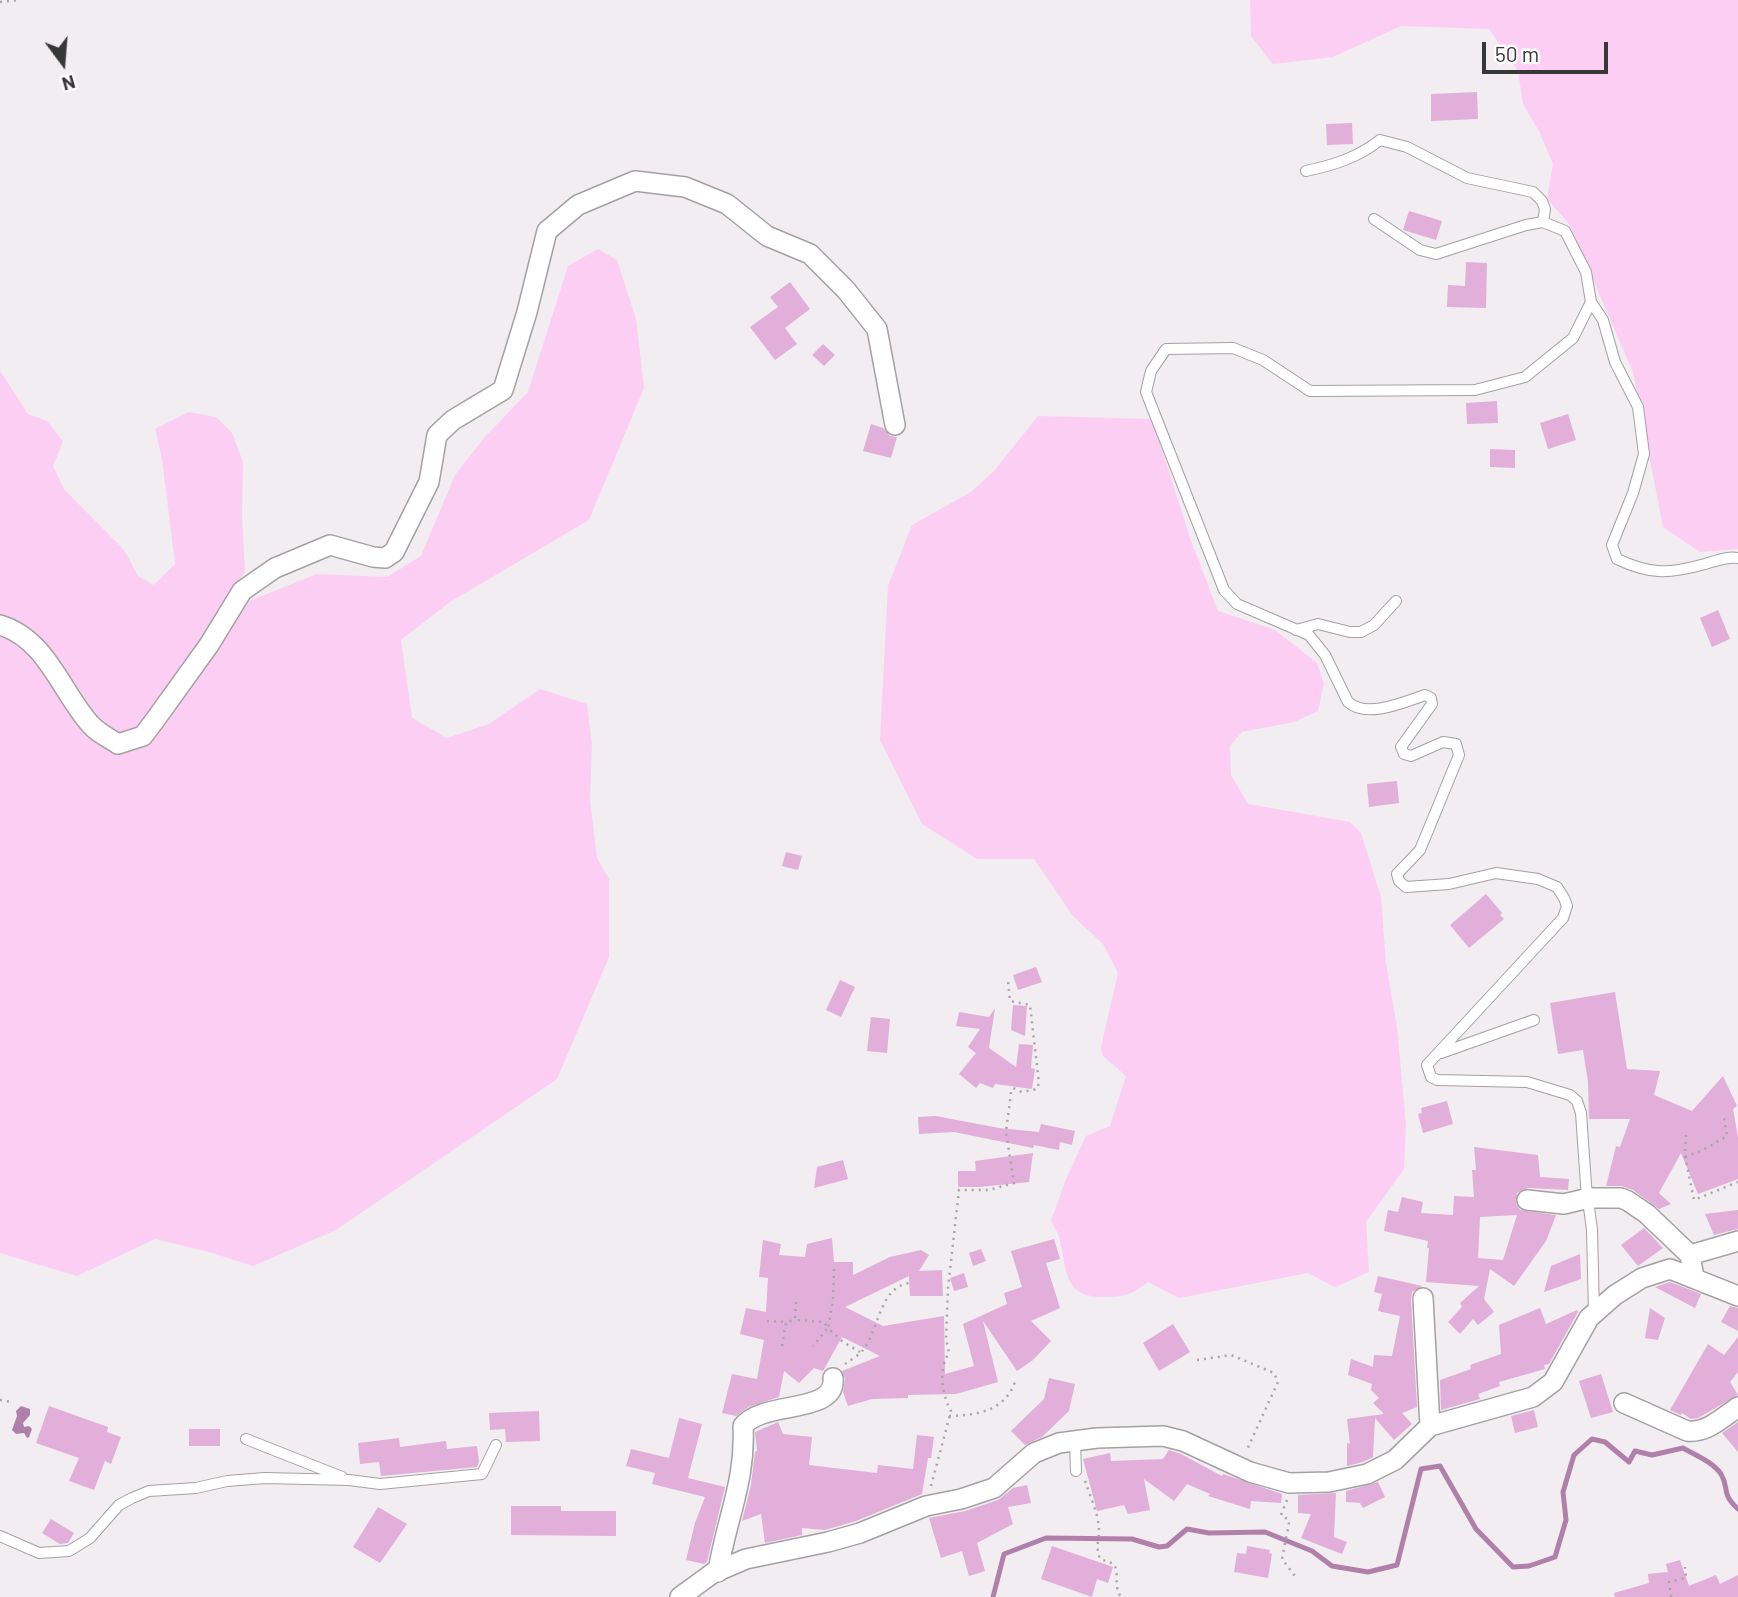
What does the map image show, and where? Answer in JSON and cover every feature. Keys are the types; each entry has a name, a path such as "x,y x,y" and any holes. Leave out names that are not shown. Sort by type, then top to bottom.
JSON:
{"street":[{"path":"0,625 14,629 42,653 91,726 118,744 143,736 209,645 242,591 275,569 330,545 385,558 394,552 429,482 437,435 453,419 503,390 527,312 547,231 578,205 635,181 685,187 727,204 767,236 810,254 846,290 877,329 895,425"},
{"path":"1528,1200 1564,1204 1589,1198 1621,1198 1628,1201 1647,1214 1689,1255 1694,1278"},
{"path":"1689,1255 1738,1241"},
{"path":"680,1597 718,1572 746,1559 860,1533 926,1506 961,1499 994,1488 1034,1453 1047,1446 1075,1441 1163,1436 1183,1441 1239,1468 1289,1483 1329,1482 1367,1474 1395,1460 1430,1426 1533,1397 1553,1382 1571,1346 1594,1313 1615,1295 1642,1278 1667,1269 1738,1296"},
{"path":"1423,1298 1430,1426"},
{"path":"718,1572 723,1537 740,1483 743,1426 746,1422 776,1410 824,1400 830,1394 833,1378"},
{"path":"1624,1403 1686,1431 1696,1432 1718,1422 1738,1406"}],"lane":[{"path":"1306,170 1338,164 1364,152 1380,140 1399,144 1467,178 1533,192 1542,201 1545,209 1543,222"},
{"path":"1374,219 1420,250 1436,254 1543,222 1565,232 1586,272 1591,302 1602,320 1615,362 1638,407 1644,454 1633,493 1612,545 1617,559 1657,573 1680,571 1723,559 1738,558"},
{"path":"1591,302 1573,338 1525,377 1475,390 1310,391 1262,360 1233,348 1166,349 1151,371 1146,392 1224,590 1237,604 1310,635 1325,655 1348,702 1354,708 1384,708 1425,695 1431,698 1432,704 1401,747 1404,754 1411,756 1443,742 1456,744 1459,755 1420,850 1397,874 1399,881 1406,887 1449,884 1496,873 1538,879 1557,887 1567,906 1563,918 1427,1065 1431,1077 1437,1080 1527,1082 1570,1095 1577,1101 1581,1113 1589,1198 1594,1313"},
{"path":"1295,630 1318,624 1361,632 1374,625 1395,601"},
{"path":"1437,1054 1534,1020"},
{"path":"246,1439 349,1480"},
{"path":"1075,1441 1076,1471"},
{"path":"0,1536 39,1553 69,1551 90,1538 119,1505 149,1491 196,1488 227,1481 265,1478 349,1480 380,1484 482,1474 496,1445"}],"path":[{"path":"0,2 19,0"},
{"path":"926,1506 951,1411 944,1398 944,1361 949,1353 946,1339 948,1288 960,1190 989,1190 1014,1183 1006,1132 1011,1093 1013,1088 1022,1092 1037,1089 1039,1083 1030,1005 1010,1001 1008,981"},
{"path":"1685,1157 1727,1136 1724,1118"},
{"path":"1686,1135 1685,1157 1694,1199 1738,1182"},
{"path":"813,1346 828,1328 833,1300 834,1269"},
{"path":"833,1378 834,1372 860,1352 878,1322 888,1294 899,1284 909,1283"},
{"path":"795,1320 796,1301"},
{"path":"768,1321 824,1322 843,1342 860,1352"},
{"path":"782,1346 786,1322"},
{"path":"1197,1360 1234,1356 1275,1373 1277,1377 1278,1382 1239,1468"},
{"path":"949,1416 984,1413 1002,1403 1015,1382"},
{"path":"0,1399 12,1402"},
{"path":"1076,1471 1084,1477 1099,1533 1096,1542 1100,1559 1114,1564 1117,1570 1116,1585 1121,1597"},
{"path":"1281,1517 1289,1520 1282,1554 1284,1564 1295,1576"},
{"path":"1671,1597 1669,1582 1686,1578 1688,1575 1685,1567"}],"shaded area":[{"path":"1250,0 1738,0 1738,549 1700,552 1663,527 1633,372 1569,224 1547,199 1553,164 1539,131 1523,104 1518,71 1489,29 1401,26 1333,57 1273,64 1251,36"},
{"path":"598,249 617,260 636,319 644,388 589,520 450,602 401,640 412,718 447,738 489,724 540,689 587,704 592,745 590,801 597,858 609,879 609,957 557,1079 336,1230 253,1266 155,1239 77,1276 0,1253 0,371 28,414 47,421 63,441 53,466 64,489 124,550 138,576 154,585 175,564 162,459 155,429 189,412 216,417 232,433 243,462 245,571 231,594 249,601 317,574 387,577 421,556 455,475 484,438 528,392 568,266"},
{"path":"1038,416 1152,419 1191,541 1218,611 1275,630 1317,663 1324,684 1318,711 1294,722 1242,732 1230,746 1231,775 1248,804 1350,822 1361,833 1381,897 1386,963 1397,1027 1406,1125 1404,1169 1366,1222 1369,1272 1335,1287 1308,1273 1179,1298 1148,1282 1127,1294 1103,1297 1090,1296 1074,1287 1066,1272 1059,1236 1051,1221 1066,1179 1086,1136 1110,1126 1126,1076 1102,1055 1101,1047 1118,973 1103,944 1073,916 1034,859 977,859 922,824 880,740 888,586 912,525 971,492 994,471"},
{"path":"21,1406 30,1409 30,1415 23,1423 24,1427 29,1426 32,1429 27,1438 24,1433 16,1434 12,1430 16,1411"}],"building":[{"path":"1477,92 1478,119 1431,121 1431,94"},
{"path":"1352,123 1353,144 1327,145 1326,124"},
{"path":"1409,211 1442,221 1436,240 1403,230"},
{"path":"1466,262 1487,263 1486,308 1447,307 1448,285 1465,286"},
{"path":"790,282 810,309 785,328 797,344 775,360 750,327 778,307 770,297"},
{"path":"823,344 835,355 824,366 812,355"},
{"path":"1497,401 1498,423 1467,424 1466,403"},
{"path":"1568,414 1576,440 1548,449 1540,423"},
{"path":"871,424 883,428 890,436 897,437 891,458 863,451"},
{"path":"1490,449 1515,450 1515,468 1490,467"},
{"path":"1718,610 1730,639 1712,647 1700,618"},
{"path":"1397,781 1399,803 1369,807 1367,784"},
{"path":"786,852 802,856 798,870 782,866"},
{"path":"1486,894 1504,919 1469,948 1450,925"},
{"path":"1036,967 1042,982 1018,990 1013,975"},
{"path":"840,980 855,987 841,1017 826,1010"},
{"path":"1615,992 1627,1069 1660,1071 1654,1095 1692,1111 1723,1076 1737,1106 1733,1109 1738,1137 1738,1179 1698,1194 1681,1153 1659,1193 1671,1204 1659,1209 1633,1190 1622,1186 1606,1186 1616,1146 1620,1147 1630,1119 1589,1119 1588,1082 1583,1050 1558,1054 1550,1003"},
{"path":"1013,1005 1027,1006 1025,1036 1011,1030"},
{"path":"995,1008 989,1048 1016,1067 1019,1044 1033,1045 1031,1068 1035,1069 1032,1089 995,1084 993,1088 980,1083 976,1088 959,1074 976,1053 968,1047 980,1029 956,1026 959,1012 989,1017"},
{"path":"871,1017 890,1019 887,1053 867,1051"},
{"path":"1447,1101 1453,1124 1423,1133 1418,1114 1422,1113 1421,1108"},
{"path":"936,1116 999,1128 1039,1132 1041,1124 1075,1131 1072,1145 1060,1142 1059,1150 1034,1145 1033,1148 954,1132 919,1134 918,1117"},
{"path":"1474,1147 1538,1155 1540,1177 1569,1179 1568,1190 1528,1188 1517,1193 1516,1204 1520,1210 1556,1215 1546,1241 1514,1286 1490,1269 1484,1299 1494,1312 1478,1325 1473,1319 1460,1334 1448,1322 1462,1307 1460,1303 1479,1286 1426,1282 1428,1241 1384,1231 1388,1210 1398,1212 1402,1197 1423,1202 1421,1213 1453,1215 1454,1196 1474,1197 1472,1170 1476,1170","holes":["1517,1215 1503,1260 1478,1258 1480,1217"]},
{"path":"1033,1153 1029,1182 958,1187 958,1171 976,1171 975,1161"},
{"path":"843,1160 848,1179 814,1188 817,1167"},
{"path":"1738,1210 1738,1229 1714,1235 1705,1214"},
{"path":"1644,1228 1663,1248 1638,1266 1621,1245"},
{"path":"832,1238 834,1262 853,1262 853,1275 890,1257 921,1250 929,1255 919,1271 942,1270 943,1296 910,1296 909,1276 845,1307 883,1326 944,1316 945,1374 974,1366 963,1324 1007,1304 1004,1293 1022,1287 1011,1251 1054,1239 1060,1259 1046,1263 1060,1308 1031,1321 1051,1341 1033,1360 1017,1371 983,1321 998,1382 956,1394 872,1399 848,1406 843,1392 845,1379 842,1371 880,1356 842,1337 823,1371 814,1368 799,1383 784,1371 779,1397 748,1407 736,1416 722,1413 732,1374 757,1379 764,1340 740,1334 746,1308 766,1312 768,1278 759,1277 763,1240 781,1244 779,1255 805,1257 807,1244"},
{"path":"981,1249 986,1261 973,1266 969,1253"},
{"path":"1580,1254 1581,1279 1544,1292 1551,1266"},
{"path":"964,1273 968,1287 954,1291 950,1278"},
{"path":"1378,1276 1422,1286 1412,1292 1411,1299 1417,1407 1402,1413 1412,1424 1394,1440 1375,1418 1373,1457 1347,1466 1347,1443 1350,1444 1347,1419 1384,1414 1373,1403 1379,1398 1371,1390 1372,1384 1348,1375 1351,1359 1373,1367 1374,1355 1392,1356 1400,1316 1378,1311 1382,1294 1374,1292"},
{"path":"1670,1282 1701,1294 1695,1308 1655,1287"},
{"path":"1730,1306 1738,1308 1738,1331 1721,1322"},
{"path":"1540,1308 1546,1324 1577,1310 1578,1312 1549,1364 1544,1365 1545,1369 1499,1382 1500,1386 1478,1394 1480,1399 1441,1410 1440,1380 1501,1354 1499,1325"},
{"path":"1650,1308 1665,1318 1658,1340 1645,1338"},
{"path":"1173,1324 1190,1352 1159,1371 1143,1343"},
{"path":"1738,1337 1738,1372 1730,1382 1738,1395 1698,1418 1691,1419 1670,1410 1708,1344 1724,1355"},
{"path":"1601,1374 1613,1412 1591,1418 1579,1381"},
{"path":"1049,1378 1075,1384 1069,1411 1042,1437 1025,1445 1011,1431 1044,1399"},
{"path":"49,1406 108,1427 107,1432 121,1437 111,1464 105,1461 94,1490 69,1481 79,1458 36,1443"},
{"path":"1534,1410 1538,1427 1515,1433 1511,1416"},
{"path":"539,1411 540,1441 506,1442 505,1429 490,1430 489,1413"},
{"path":"679,1418 702,1424 688,1478 725,1487 707,1562 704,1564 686,1560 705,1497 652,1484 655,1473 626,1466 631,1449 669,1458"},
{"path":"778,1422 783,1434 812,1437 809,1465 877,1473 878,1465 913,1469 917,1435 934,1437 922,1494 856,1521 825,1530 802,1528 802,1535 765,1543 761,1514 742,1521 757,1451 755,1432"},
{"path":"1738,1422 1738,1452 1722,1433"},
{"path":"189,1429 220,1429 220,1446 189,1446"},
{"path":"399,1438 400,1447 446,1441 447,1449 477,1446 479,1462 477,1467 381,1476 379,1462 360,1464 358,1443"},
{"path":"1169,1450 1222,1476 1223,1474 1282,1494 1281,1503 1251,1501 1250,1509 1208,1496 1210,1494 1187,1484 1174,1501 1144,1479 1150,1510 1128,1514 1124,1505 1097,1511 1083,1459 1110,1453 1111,1461 1163,1459"},
{"path":"1378,1482 1385,1497 1363,1508 1360,1503 1346,1502 1346,1491"},
{"path":"1027,1485 1031,1503 1008,1507 1013,1524 977,1543 985,1571 969,1576 962,1551 941,1558 929,1518 965,1511 998,1500 1013,1488"},
{"path":"1336,1493 1334,1537 1347,1542 1342,1554 1301,1538 1311,1514 1298,1513 1298,1495"},
{"path":"511,1506 561,1506 561,1511 616,1511 616,1536 511,1535"},
{"path":"378,1507 407,1524 380,1563 353,1547"},
{"path":"51,1519 74,1533 68,1543 60,1544 42,1533"},
{"path":"1052,1546 1113,1567 1108,1583 1097,1579 1092,1597 1041,1579"},
{"path":"1247,1546 1270,1550 1269,1553 1272,1554 1268,1578 1234,1572 1237,1553 1246,1554"},
{"path":"1680,1560 1689,1586 1716,1575 1720,1584 1738,1575 1738,1597 1615,1597 1614,1593 1649,1583 1648,1574 1668,1572 1666,1564"}],"waterway":[{"path":"993,1597 1004,1554 1046,1538 1132,1539 1159,1547 1167,1546 1187,1529 1209,1533 1265,1532 1312,1551 1332,1566 1368,1572 1397,1565 1421,1469 1440,1466 1476,1529 1513,1567 1529,1566 1555,1557 1566,1520 1563,1492 1574,1455 1592,1439 1605,1442 1629,1462 1635,1451 1652,1455 1683,1448 1718,1470 1724,1479 1729,1498 1738,1509"}]}
